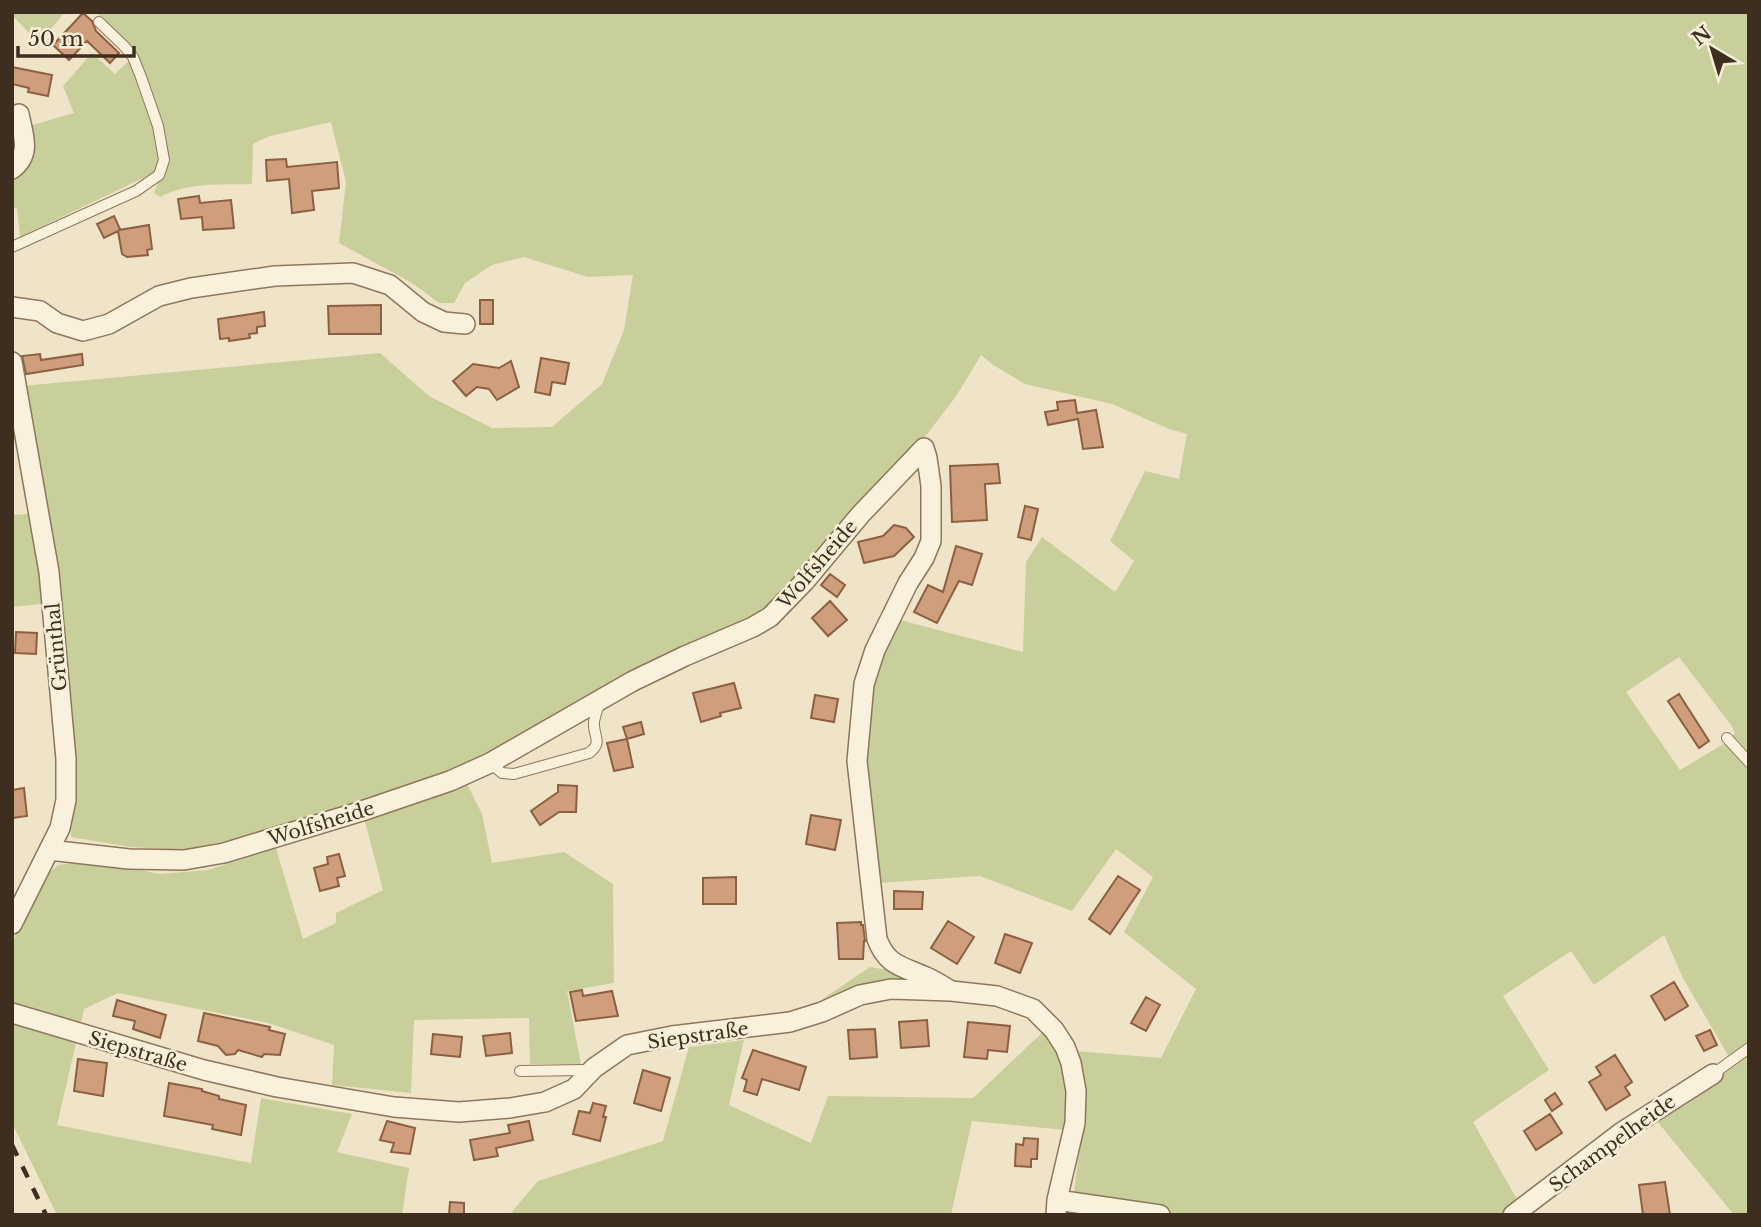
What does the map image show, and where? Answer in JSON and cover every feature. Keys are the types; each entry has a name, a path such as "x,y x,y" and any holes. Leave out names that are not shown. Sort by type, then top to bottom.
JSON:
{"street":[{"path":"12,169 21,162 25,152 19,114"},
{"path":"12,307 40,311 57,323 83,331 109,324 159,296 191,288 275,276 353,273 390,285 424,312 444,322 465,324"},
{"name":"Grünthal","path":"12,362 49,572 66,759 66,800 60,828 12,924"},
{"name":"Wolfsheide","path":"49,850 129,859 184,860 224,853 437,786 490,763 643,676 770,617 805,581 861,514 924,448 931,486 930,541 924,558 908,583 875,650 864,684 858,761 877,939 882,952 894,964 927,977 951,991"},
{"name":"Siepstraße","path":"12,1013 204,1070 277,1087 394,1107 459,1112 545,1102 574,1089 589,1073 627,1045 672,1036 790,1022 822,1012 860,995 891,989 997,996 1033,1009 1054,1030 1071,1063 1076,1091 1075,1123 1056,1208"},
{"name":"Schampelheide","path":"1513,1215 1622,1132 1713,1074"},
{"path":"1056,1208 1160,1215"}],"lane":[{"path":"12,247 136,191 159,175 164,160 158,126 141,77 133,57 99,22"},
{"path":"490,763 502,773 514,774 589,753 596,748 598,740 594,725 600,701"},
{"path":"1727,738 1749,762"},
{"path":"1713,1074 1749,1048"},
{"path":"520,1071 584,1070 589,1073"}],"green space":[{"path":"12,12 65,12 45,36 31,35"},
{"path":"96,12 1749,12 1749,1215 1734,1215 1652,1115 1729,1057 1683,978 1664,935 1594,985 1571,951 1503,996 1549,1070 1473,1122 1518,1201 1502,1215 1067,1215 1074,1192 1081,1134 1075,1051 1161,1058 1196,989 1124,932 1153,877 1116,849 1072,911 980,876 879,883 867,759 873,682 896,619 1023,652 1026,562 1042,537 1115,592 1134,561 1110,541 1145,471 1179,479 1187,434 1112,404 1025,384 981,355 957,395 921,442 769,610 448,772 245,837 184,850 130,847 71,837 60,602 12,607 12,515 45,513 22,386 380,353 429,396 492,428 552,427 602,384 624,330 633,275 588,277 524,257 492,265 465,283 454,303 439,303 412,283 339,243 346,182 331,122 270,136 253,144 252,184 193,187 160,197 154,193 164,168 20,237 17,208 12,207 12,176 24,171 32,159 29,126 74,113 63,86 92,53 115,74 136,54","holes":["1679,657 1735,733 1725,743 1680,770 1626,692"]},
{"path":"467,784 482,814 492,863 564,852 613,884 614,983 567,991 581,1064 530,1064 529,1018 414,1020 411,1093 332,1085 334,1045 268,1023 118,993 84,1009 57,1125 251,1163 261,1098 352,1114 337,1152 409,1168 402,1215 57,1215 12,1123 12,943 41,880 58,865 80,862 117,865 160,874 208,870 276,848 303,939 336,923 336,913 383,890 364,818"},
{"path":"870,967 894,971 921,984 821,1004 824,998"},
{"path":"1045,1030 1064,1064 1071,1095 1065,1130 972,1121 951,1215 509,1215 538,1181 663,1141 689,1047 744,1040 729,1105 811,1143 828,1096 973,1098"}],"building":[{"path":"83,13 92,21 96,31 119,53 110,63 87,41 69,60 53,45"},
{"path":"12,67 52,75 48,96 28,92 29,88 12,84"},
{"path":"286,159 287,167 337,162 339,188 312,191 314,210 292,213 289,179 267,181 266,160"},
{"path":"199,196 200,203 231,200 234,228 203,230 202,217 181,219 178,199"},
{"path":"114,216 119,230 149,225 152,249 147,250 148,255 127,257 122,254 118,231 104,238 97,224"},
{"path":"480,300 493,300 493,324 480,324"},
{"path":"381,305 381,334 329,334 328,306"},
{"path":"264,312 265,326 257,327 257,333 249,334 250,338 229,341 229,338 220,339 218,319"},
{"path":"40,354 41,360 82,354 83,365 26,374 22,356"},
{"path":"541,358 569,363 565,384 552,382 550,395 535,392"},
{"path":"511,361 519,387 497,400 489,389 477,387 466,396 453,381 473,364 499,368"},
{"path":"1075,400 1077,413 1096,410 1103,447 1083,449 1078,419 1048,425 1045,412 1058,410 1057,402"},
{"path":"998,464 1000,483 985,484 987,520 952,522 950,466"},
{"path":"1025,506 1038,509 1031,540 1018,537"},
{"path":"894,525 906,528 914,537 894,556 864,563 858,542 883,536"},
{"path":"956,546 982,554 972,585 959,581 937,623 914,612 928,585 943,592"},
{"path":"830,574 845,585 837,597 821,585"},
{"path":"830,601 847,620 828,636 812,618"},
{"path":"16,632 37,633 36,654 15,653"},
{"path":"734,683 741,708 720,713 721,716 701,722 693,693"},
{"path":"1679,694 1709,741 1699,748 1668,701"},
{"path":"815,695 838,699 834,722 811,718"},
{"path":"641,722 644,734 627,739 623,727"},
{"path":"627,739 633,767 614,771 607,743"},
{"path":"558,785 577,786 576,812 559,812 540,825 531,811 558,792"},
{"path":"24,788 27,816 12,818 12,790"},
{"path":"811,815 841,820 835,850 806,844"},
{"path":"339,854 345,876 337,878 339,886 320,891 314,868 328,864 327,857"},
{"path":"1118,876 1140,890 1110,934 1089,919"},
{"path":"736,877 736,904 703,904 703,878"},
{"path":"894,891 923,892 922,909 894,909"},
{"path":"948,921 974,937 957,964 931,948"},
{"path":"861,922 865,941 863,959 839,959 837,923"},
{"path":"1005,934 1032,943 1020,973 995,963"},
{"path":"1674,982 1688,1006 1665,1020 1651,996"},
{"path":"582,990 583,996 612,991 618,1016 576,1021 570,992"},
{"path":"1146,997 1160,1005 1146,1031 1131,1023"},
{"path":"117,1000 166,1015 160,1038 133,1029 135,1021 113,1016"},
{"path":"204,1013 270,1027 269,1030 285,1034 280,1055 264,1054 262,1057 238,1050 235,1054 226,1055 218,1046 198,1041"},
{"path":"927,1020 929,1046 901,1048 899,1022"},
{"path":"968,1022 1010,1026 1007,1052 988,1050 987,1059 964,1057"},
{"path":"875,1029 877,1057 850,1059 848,1030"},
{"path":"1710,1030 1717,1045 1704,1051 1696,1036"},
{"path":"510,1033 512,1053 486,1056 483,1036"},
{"path":"433,1034 462,1037 460,1057 431,1054"},
{"path":"753,1050 806,1067 799,1090 762,1079 757,1095 744,1091 747,1080 742,1078"},
{"path":"1615,1055 1632,1082 1625,1087 1630,1095 1606,1110 1589,1082 1601,1075 1596,1067"},
{"path":"78,1059 107,1063 103,1096 74,1091"},
{"path":"643,1070 670,1078 661,1111 634,1103"},
{"path":"169,1083 202,1089 219,1096 219,1099 246,1105 241,1135 212,1129 213,1125 164,1116"},
{"path":"1555,1093 1562,1104 1552,1111 1545,1100"},
{"path":"593,1103 606,1106 600,1141 573,1134 579,1111 590,1113"},
{"path":"1550,1114 1562,1133 1536,1150 1524,1131"},
{"path":"387,1121 415,1128 410,1154 391,1152 394,1143 380,1140"},
{"path":"529,1121 533,1140 496,1148 498,1156 474,1160 470,1140 510,1133 508,1125"},
{"path":"1024,1138 1038,1139 1037,1159 1031,1159 1031,1167 1015,1166 1016,1144 1023,1145"},
{"path":"1665,1182 1670,1215 1643,1215 1639,1185"},
{"path":"450,1202 464,1203 464,1215 449,1215"}],"railway":[{"path":"12,1145 46,1215"}]}
